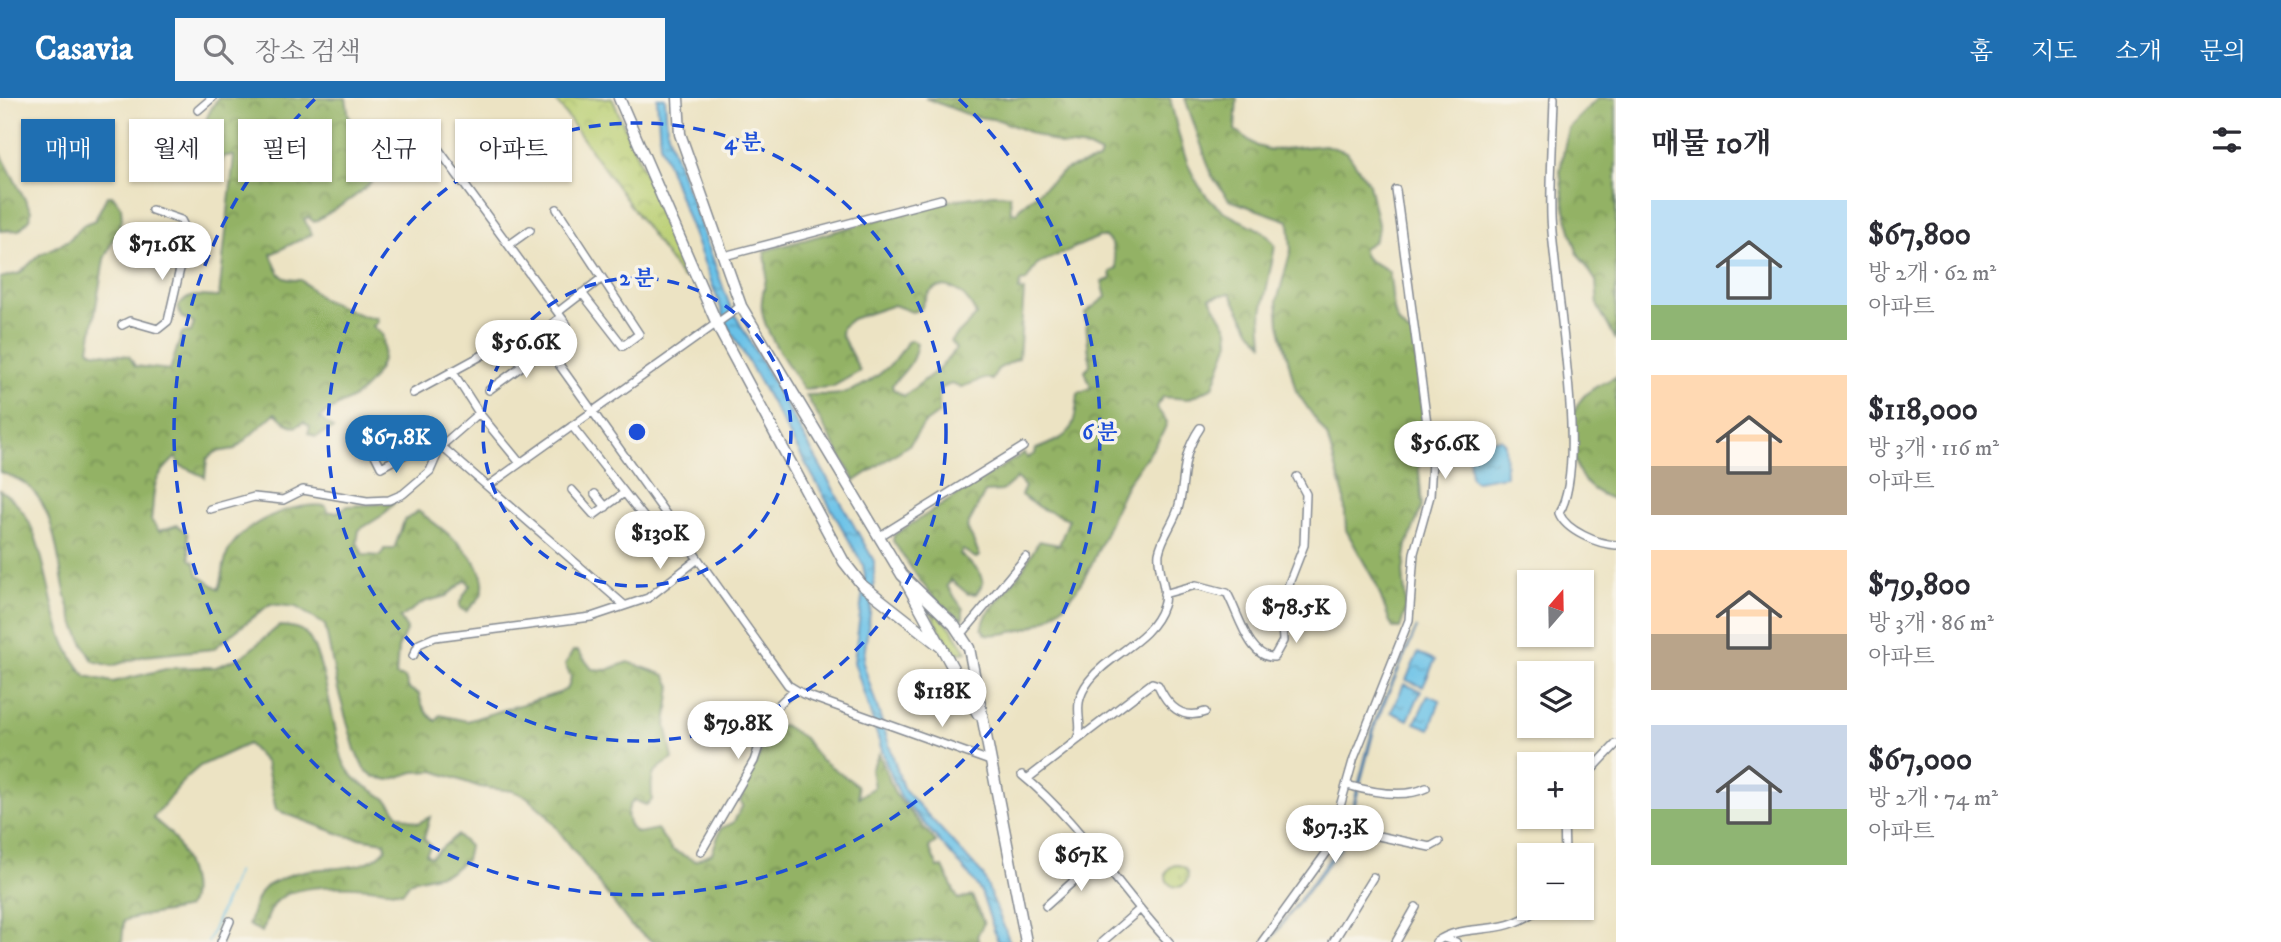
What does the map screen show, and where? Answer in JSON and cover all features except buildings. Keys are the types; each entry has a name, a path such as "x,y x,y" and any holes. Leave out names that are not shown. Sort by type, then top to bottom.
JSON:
{"main road":[{"path":"619,98 718,320 844,562 862,584 942,647"},
{"path":"678,98 680,134 724,256 738,308 880,536 983,722"},
{"path":"902,575 961,635 969,648 1026,942"}],"street":[{"path":"198,110 212,98"},
{"path":"1554,98 1551,217 1566,370 1571,479 1567,501 1559,513 1562,521 1584,535 1600,543 1616,545"},
{"path":"441,153 567,325"},
{"path":"1262,942 1327,852 1353,760 1409,620 1414,553 1431,483 1432,461 1396,190"},
{"path":"724,256 941,199"},
{"path":"557,209 639,334 623,346 582,293"},
{"path":"122,325 131,321 158,328 169,321 188,234 181,220 152,210"},
{"path":"509,245 530,230"},
{"path":"602,278 582,293 538,335 794,690 990,761"},
{"path":"488,486 738,308"},
{"path":"413,393 501,345 508,347 522,365"},
{"path":"489,390 547,348"},
{"path":"452,371 479,413 520,463"},
{"path":"210,509 254,497 283,499 303,490 367,501 389,500 403,494 430,471 441,446 479,413"},
{"path":"572,426 650,525 655,527 668,518"},
{"path":"1076,741 1080,728 1077,705 1085,687 1102,667 1153,626 1163,608 1164,594 1158,569 1159,552 1177,511 1182,469 1200,428"},
{"path":"416,448 404,429 371,447 381,467 416,448 429,444 441,446 623,604"},
{"path":"880,536 1023,447"},
{"path":"1164,594 1196,584 1227,593 1253,648 1267,657 1274,657 1283,641 1281,604 1304,545 1306,494 1297,477"},
{"path":"572,491 591,514 597,515 624,493"},
{"path":"595,494 606,507"},
{"path":"961,635 1026,557"},
{"path":"413,656 419,644 435,637 576,621 648,598 698,559"},
{"path":"1169,942 1154,922 1139,910 1055,805 1025,777 1152,683 1158,685 1170,704 1184,715 1193,717 1205,712"},
{"path":"701,852 754,761 770,713 794,690"},
{"path":"1594,767 1616,744"},
{"path":"1346,785 1410,794 1426,788"},
{"path":"1336,827 1430,847 1439,842"},
{"path":"1046,906 1098,859"},
{"path":"1334,942 1373,877"},
{"path":"1396,942 1416,907"},
{"path":"1102,942 1139,910"},
{"path":"1439,940 1458,932 1508,927 1519,920"},
{"path":"221,942 230,921"},
{"path":"1439,940 1455,942"}],"green space":[{"path":"218,98 346,98 351,119 346,119 346,182 371,182 335,210 314,222 308,217 304,219 312,234 271,254 278,271 284,277 301,280 322,299 363,316 377,318 378,322 373,326 382,334 384,352 378,370 368,385 320,418 333,429 316,437 308,433 310,427 304,422 295,427 275,413 235,449 216,452 207,459 205,477 179,465 176,457 161,473 155,486 151,520 159,531 177,525 187,533 190,559 195,563 198,575 219,589 226,557 235,541 257,523 285,510 314,505 326,506 327,512 337,512 348,506 394,503 383,515 359,530 357,542 363,555 381,556 384,549 394,549 404,521 418,511 463,547 480,571 483,583 480,597 466,612 460,608 460,602 470,585 466,580 446,596 424,602 400,618 407,629 398,648 396,676 405,678 409,689 419,694 424,710 432,719 436,721 440,715 467,721 559,693 568,688 571,677 565,665 573,651 578,651 592,669 607,670 628,662 665,675 671,686 666,725 673,759 653,775 652,800 646,805 634,800 628,818 631,827 638,833 657,829 672,850 695,861 712,853 721,828 733,823 743,805 740,801 771,728 783,725 804,738 819,758 857,785 859,797 874,787 871,770 879,754 895,794 936,842 929,847 938,868 943,867 958,899 972,896 984,923 977,936 979,942 653,942 631,926 546,814 526,796 513,791 480,787 434,771 414,772 389,780 375,777 364,769 355,750 338,690 325,625 296,607 270,604 213,649 144,656 112,666 93,661 69,608 56,543 47,514 30,488 0,472 0,278 20,273 39,255 69,240 83,225 95,220 107,196 113,196 121,207 122,220 104,259 89,349 129,356 135,366 170,370 182,333 191,332 194,323 181,317 178,307 191,297 219,297 234,156 224,156 224,119 206,119"},
{"path":"554,98 612,98 689,275 682,278 572,123 572,119 569,119"},
{"path":"925,98 1170,98 1186,159 1200,188 1222,210 1265,233 1275,246 1261,317 1263,343 1251,331 1230,293 1210,298 1228,329 1229,342 1213,387 1188,399 1163,397 1156,407 1167,422 1163,431 1124,490 1086,575 1058,611 1040,623 994,635 986,634 982,628 987,614 1021,572 1039,541 1059,545 1069,519 1040,508 1021,495 1025,487 1017,478 1002,491 985,492 967,527 980,556 976,558 963,550 960,554 979,571 983,583 976,594 968,594 951,580 947,586 963,609 963,619 932,595 893,541 894,535 1024,453 1027,458 1035,454 1036,449 1057,440 1069,431 1075,416 1078,393 1091,388 1085,371 1090,365 1085,313 1106,297 1102,282 1111,279 1110,272 1117,269 1112,244 1105,237 1099,237 1037,264 1026,281 1020,282 1019,290 1024,291 1019,358 998,369 992,380 987,378 961,387 951,384 939,389 939,413 924,424 910,444 855,481 806,395 839,394 869,382 887,368 907,342 912,340 917,343 914,356 892,385 893,389 904,396 940,368 956,349 951,341 976,316 974,309 964,296 943,286 929,293 921,309 912,312 894,305 852,319 842,327 841,334 860,371 832,387 803,389 773,341 762,311 767,270 764,251 941,202 993,194 1010,195 1011,212 1017,213 1020,207 1067,169 1099,160 1101,154 1089,148 1062,145 999,120 972,116"},
{"path":"1185,98 1237,98 1235,130 1257,146 1271,150 1325,145 1347,152 1369,184 1379,229 1374,241 1363,248 1364,254 1389,272 1396,316 1405,330 1414,336 1426,442 1417,448 1422,506 1407,545 1403,571 1406,609 1400,628 1393,628 1376,584 1346,530 1344,496 1327,436 1296,391 1279,324 1277,301 1291,250 1289,221 1229,200 1212,176"},
{"path":"1598,98 1616,98 1616,340 1598,307 1596,281 1577,252 1565,210 1560,171 1568,128"},
{"path":"0,152 31,211 30,219 19,230 0,231"},
{"path":"1616,377 1616,500 1593,489 1582,477 1574,456 1572,431 1576,409 1583,397"},
{"path":"0,490 19,506 31,527 40,551 60,630 70,654 86,676 113,682 170,668 216,667 243,656 279,626 299,629 305,633 317,655 347,769 362,784 392,805 397,814 418,823 430,817 424,839 431,846 426,854 431,857 457,835 469,846 466,860 450,872 411,881 403,892 337,886 301,890 276,902 262,932 248,925 257,898 268,885 294,873 363,864 386,849 385,842 345,836 276,810 266,763 248,744 200,766 185,779 153,818 170,833 188,869 192,891 187,908 124,921 122,942 0,942"},
{"path":"926,603 951,628 967,652 953,654"},
{"path":"1177,865 1187,872 1188,876 1181,886 1177,887 1167,880 1166,876 1173,866"}],"water":[{"path":"657,98 665,98 667,129 673,150 730,306 874,561 874,584 863,663 903,788 983,875 1010,942 998,942 981,892 900,796 886,763 854,662 865,575 863,565 727,324 660,144"},
{"path":"1501,439 1505,444 1506,476 1476,481 1471,478 1468,443"},
{"path":"1417,627 1376,723 1345,842 1269,942 1345,837 1374,723"},
{"path":"1418,653 1435,660 1423,687 1406,680"},
{"path":"1404,684 1421,691 1408,720 1391,712"},
{"path":"1428,695 1440,700 1430,729 1415,723"}],"waterway":[{"path":"208,942 237,872"}]}
